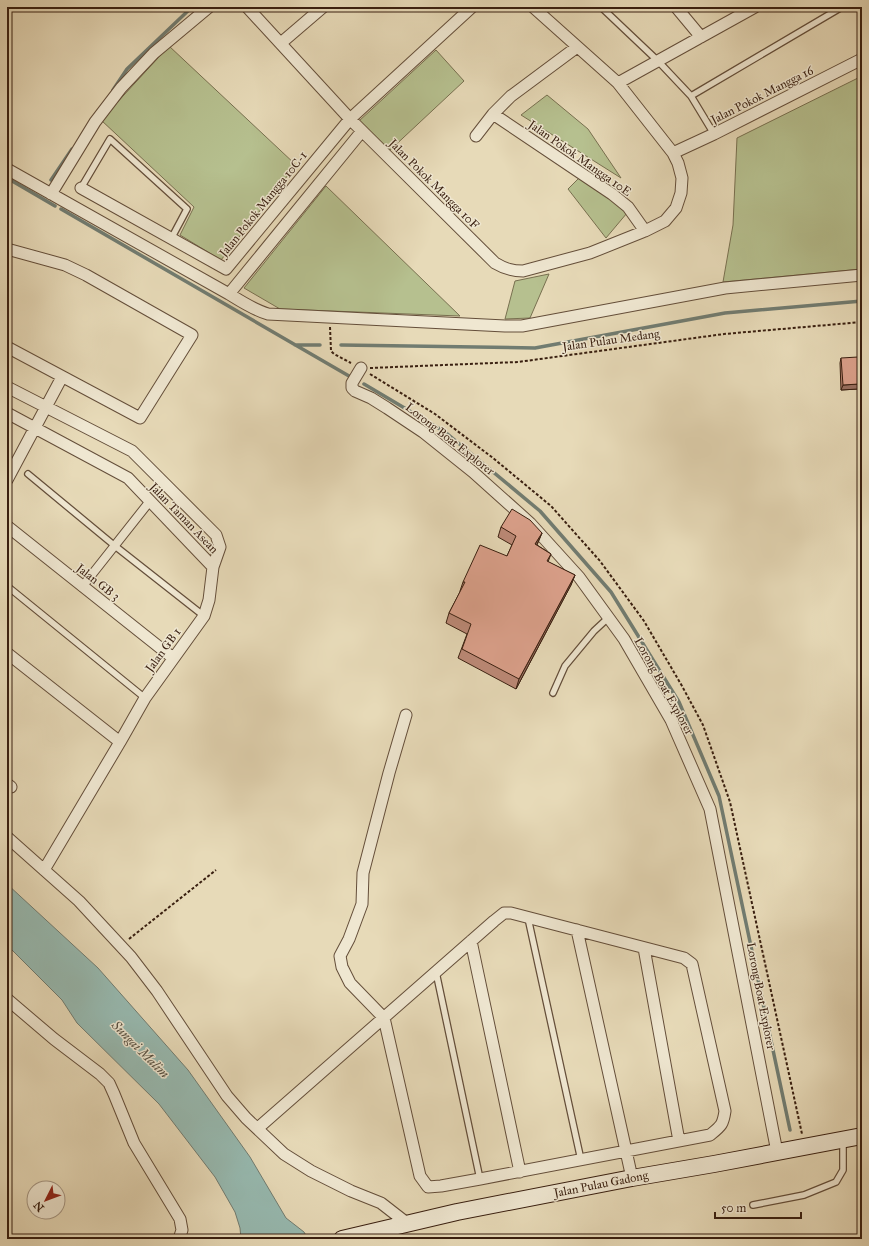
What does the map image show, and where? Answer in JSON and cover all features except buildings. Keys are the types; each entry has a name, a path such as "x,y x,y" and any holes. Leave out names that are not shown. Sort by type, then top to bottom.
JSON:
{"main road":[{"name":"Jalan Pulau Gadong","path":"344,1239 388,1234 408,1224 457,1212 862,1136"}],"street":[{"path":"52,194 95,122 121,88 154,52 209,7"},
{"name":"Jalan Pokok Mangga 10F","path":"247,7 350,119 495,263 514,271 590,254 646,231 665,221 676,208 681,193 682,178 678,163 618,83 533,7"},
{"path":"281,43 323,7"},
{"path":"350,119 472,7"},
{"path":"676,7 701,37"},
{"path":"618,83 754,7"},
{"path":"476,136 493,114 511,96 577,47"},
{"name":"Jalan Pokok Mangga 16","path":"672,153 714,134 862,59"},
{"name":"Jalan Pokok Mangga 10E","path":"493,114 612,194 628,207 646,231"},
{"name":"Jalan Pokok Mangga 10C-1","path":"81,188 226,269 350,119"},
{"path":"229,294 362,131"},
{"path":"7,169 248,306 268,314 522,326 725,288 862,275"},
{"path":"7,249 65,265 86,275 192,335 140,418 7,347"},
{"name":"Lorong Boat Explorer","path":"361,368 352,383 352,388 355,391 371,398 422,432 485,482 530,523 578,577 624,639 671,720 710,809 778,1152"},
{"path":"7,480 62,377"},
{"name":"Jalan Taman Asean","path":"7,387 132,451 216,535 220,547 213,567 128,478 7,413"},
{"path":"82,587 150,501"},
{"name":"Jalan GB 3","path":"7,526 173,658"},
{"name":"Jalan GB 1","path":"44,870 145,698 204,616 209,600 213,567"},
{"path":"7,653 120,742"},
{"path":"258,1128 384,1018 436,971 504,913 528,916 684,958 692,964 725,1111 724,1121 710,1135 520,1172 440,1186 428,1186 420,1176 384,1018 350,983 342,967 340,956 349,939 362,904 363,873 387,780 406,715"},
{"path":"7,837 79,901 121,946 157,991 227,1096 246,1118 284,1154 311,1171 351,1191 381,1203 408,1224"},
{"path":"577,930 632,1178"},
{"path":"471,941 520,1172"},
{"path":"644,948 679,1141"},
{"path":"7,999 54,1039 100,1074 108,1083 134,1143 180,1219 182,1230 179,1239"}],"lane":[{"path":"601,7 658,61 691,96 714,134"},
{"path":"691,96 842,7"},
{"path":"81,188 110,139 188,209 171,238"},
{"path":"28,474 115,546 204,616"},
{"path":"7,586 145,698"},
{"path":"553,693 565,666 594,631 608,618"},
{"path":"528,916 581,1160"},
{"path":"436,971 480,1179"},
{"path":"753,1205 804,1195 836,1182 843,1170 843,1140"}],"path":[{"path":"330,318 331,351 334,354 361,368 435,414 493,458 551,506 600,561 644,621 682,686 702,725 730,802 804,1147"},
{"name":"Jalan Pulau Medang","path":"361,368 518,362 724,334 862,322"},
{"path":"121,946 216,870"}],"green space":[{"path":"169,46 296,165 221,260 180,235 194,207 101,120"},
{"path":"436,50 464,81 388,152 359,121"},
{"path":"862,76 862,269 723,282 733,225 737,138"},
{"path":"547,95 588,129 621,178 521,115"},
{"path":"580,177 610,192 627,213 606,238 568,189"},
{"path":"326,186 460,316 280,309 244,288"},
{"path":"549,274 530,318 505,319 515,281"}],"water":[{"name":"Sungai Malim","path":"7,884 98,968 188,1070 250,1157 286,1218 304,1232 308,1239 241,1239 240,1228 235,1212 215,1177 159,1104 77,1023 62,1000 7,945"}],"waterway":[{"path":"113,90 127,69 192,7"},
{"path":"51,180 72,149"},
{"path":"7,178 55,206"},
{"path":"61,209 349,376"},
{"path":"341,345 535,348 725,313 862,301"},
{"path":"295,345 320,345"},
{"path":"364,384 445,432 540,511 611,592 679,702 719,796 790,1130"}]}
